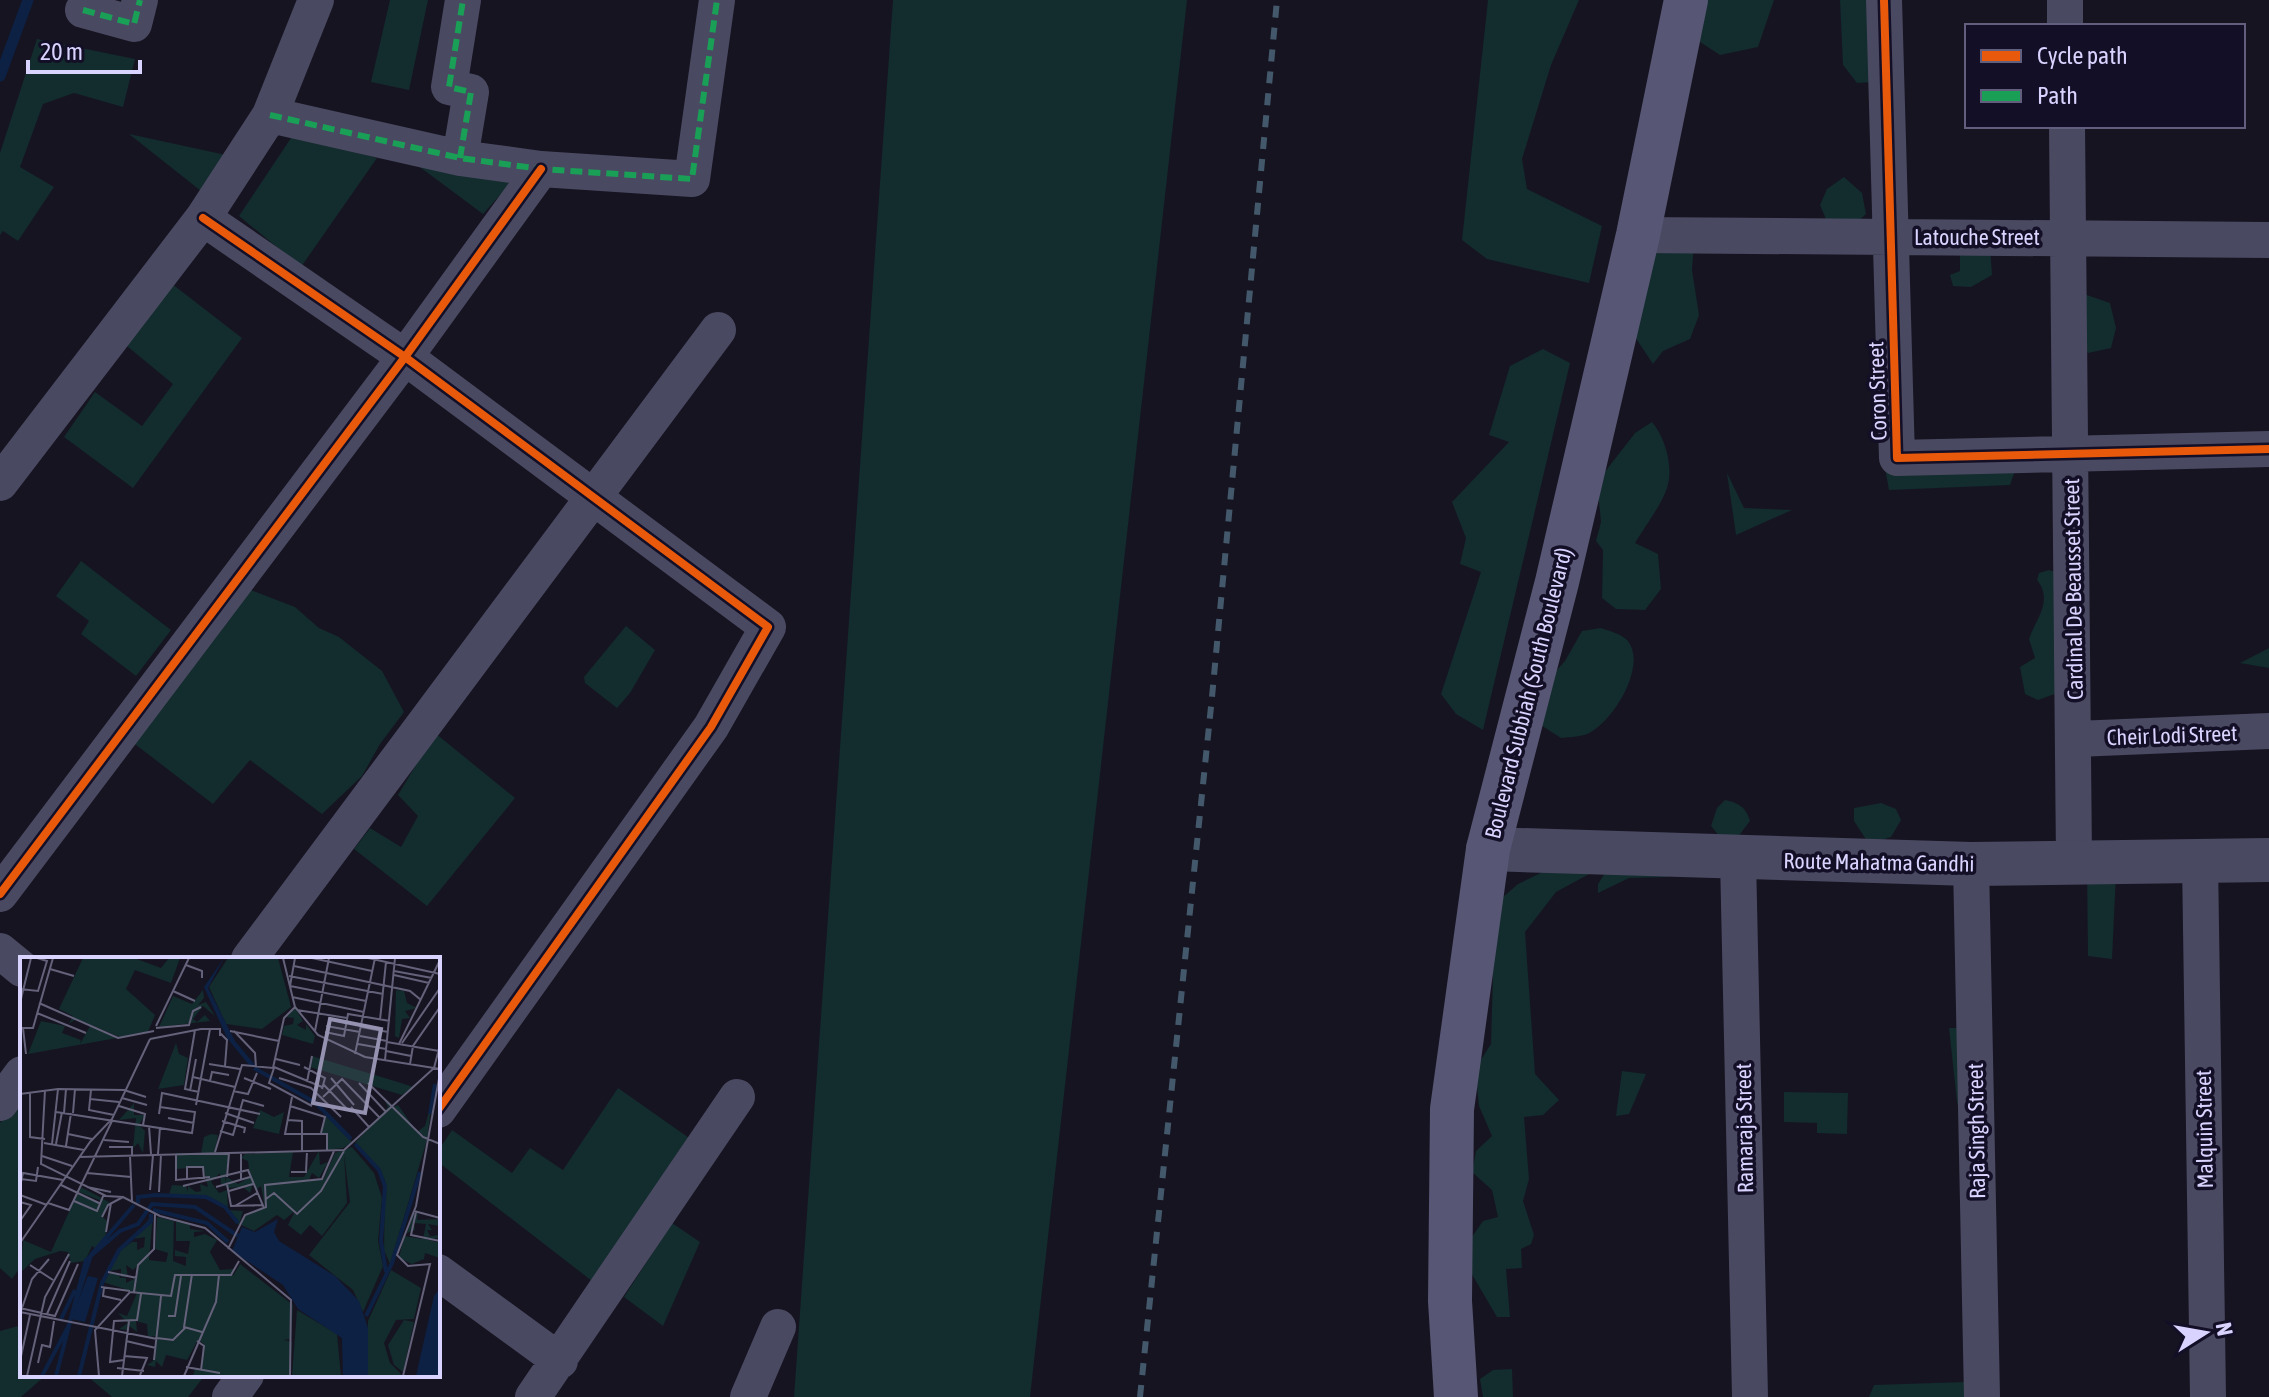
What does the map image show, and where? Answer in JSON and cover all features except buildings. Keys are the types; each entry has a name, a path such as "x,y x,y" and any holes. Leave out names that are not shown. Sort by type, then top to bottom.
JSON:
{"main road":[{"name":"Boulevard Subbiah (South Boulevard)","path":"1456,1397 1450,1301 1452,1109 1488,849 1557,582 1638,235 1686,0"}],"street":[{"path":"83,10 134,24 140,0"},
{"path":"0,483 203,218 270,115 316,0"},
{"path":"460,158 471,92 449,87 463,0"},
{"path":"270,115 460,158 541,169 692,179 717,0"},
{"name":"Coron Street","path":"1884,0 1897,458 2269,449"},
{"path":"2065,0 2065,24"},
{"name":"Cardinal De Beausset Street","path":"2067,128 2076,739 2074,860"},
{"path":"0,894 405,357 541,169"},
{"path":"203,218 405,357 768,627 711,727 440,1107"},
{"name":"Latouche Street","path":"1638,235 2269,240"},
{"path":"250,957 718,330"},
{"name":"Cheir Lodi Street","path":"2076,739 2269,731"},
{"name":"Route Mahatma Gandhi","path":"1488,849 1971,864 2074,860 2269,860"},
{"name":"Ramaraja Street","path":"1738,859 1750,1397"},
{"name":"Malquin Street","path":"2200,860 2208,1397"},
{"name":"Raja Singh Street","path":"1971,864 1982,1397"},
{"path":"0,951 20,967"},
{"path":"0,1103 20,1077"},
{"path":"533,1397 737,1097"},
{"path":"440,1273 560,1361"},
{"path":"748,1397 778,1327"},
{"path":"230,1397 245,1377"}],"green space":[{"path":"390,0 428,0 409,90 371,82"},
{"path":"893,0 1187,0 1030,1397 794,1397"},
{"path":"1488,0 1579,0 1551,65 1522,159 1527,189 1602,226 1589,283 1487,259 1462,240"},
{"path":"1687,0 1774,0 1758,47 1720,55 1697,40"},
{"path":"1840,0 1877,0 1871,82 1857,83 1843,65"},
{"path":"37,39 135,59 123,107 74,93 43,104 20,167 54,187 18,241 3,231 0,235 0,153"},
{"path":"129,134 226,155 201,191"},
{"path":"293,135 377,158 301,267 239,216"},
{"path":"405,156 518,175 483,214"},
{"path":"1844,177 1862,193 1866,214 1854,225 1826,219 1820,205 1827,189"},
{"path":"1960,241 1990,247 1992,275 1971,287 1953,286 1950,275 1960,271"},
{"path":"1694,243 1692,270 1699,315 1690,339 1663,351 1653,364 1623,319 1631,245"},
{"path":"167,280 242,338 133,488 64,437 95,392 142,426 173,384 122,342"},
{"path":"2078,292 2110,303 2116,328 2111,348 2088,353 2078,338"},
{"path":"1543,349 1570,363 1483,730 1456,714 1441,694 1481,572 1460,564 1466,538 1452,502 1509,442 1489,435 1510,366"},
{"path":"1652,422 1667,453 1669,480 1661,502 1635,543 1658,554 1661,589 1645,610 1616,609 1602,598 1603,550 1596,541 1601,522 1597,482 1635,433"},
{"path":"2017,465 2010,485 1889,490 1885,468"},
{"path":"1727,473 1744,508 1792,510 1736,535"},
{"path":"81,561 171,630 136,676 81,634 89,621 56,596"},
{"path":"2049,570 2065,575 2063,691 2038,700 2025,694 2020,667 2035,658 2029,639 2044,603 2042,588 2037,580 2039,573"},
{"path":"248,589 295,607 319,628 339,637 382,671 404,712 380,744 362,776 322,814 250,760 213,804 127,738"},
{"path":"626,626 655,650 630,693 617,708 585,683 584,677"},
{"path":"1601,628 1628,641 1633,652 1631,677 1618,704 1600,725 1584,735 1561,738 1536,722 1544,684 1565,661 1582,631"},
{"path":"2269,648 2269,668 2240,663"},
{"path":"435,733 515,798 427,906 354,849 370,828 401,847 418,816 398,795"},
{"path":"1725,800 1741,806 1750,821 1734,842 1726,844 1711,826 1717,808"},
{"path":"1881,803 1896,809 1901,820 1891,837 1869,844 1854,821 1854,808"},
{"path":"1574,857 1615,860 1556,892 1525,932 1535,1074 1559,1100 1543,1115 1524,1117 1529,1179 1523,1201 1534,1235 1531,1244 1521,1249 1522,1268 1506,1269 1510,1317 1497,1317 1460,1254 1483,1221 1498,1217 1492,1190 1472,1172 1476,1151 1492,1136 1479,1106 1475,1069 1491,1044 1495,904 1518,884"},
{"path":"2087,868 2116,874 2112,959 2088,956"},
{"path":"1605,873 1670,873 1667,877 1629,878 1598,893 1598,884"},
{"path":"1949,1028 1969,1028 1963,1122 1957,1102"},
{"path":"1622,1071 1646,1074 1629,1114 1616,1116"},
{"path":"618,1088 692,1140 592,1281 440,1164 440,1148 452,1130 512,1173 530,1148 563,1170"},
{"path":"1784,1092 1848,1093 1847,1134 1817,1133 1817,1123 1784,1122"},
{"path":"20,1094 20,1268 12,1279 0,1268 0,1123"},
{"path":"672,1223 700,1242 663,1326 624,1297"},
{"path":"20,1326 20,1377 44,1377 21,1397 0,1397 0,1331"},
{"path":"1512,1369 1513,1397 1483,1397 1480,1379 1493,1370"},
{"path":"88,1377 203,1377 188,1397 112,1397"},
{"path":"1965,1382 1969,1397 1869,1397 1874,1385"}],"waterway":[{"path":"0,76 28,0"}],"railway":[{"path":"1140,1397 1212,697 1277,0"}],"marked path":[{"path":"83,10 134,24 140,0"},
{"path":"460,158 471,92 449,87 463,0"},
{"path":"270,115 460,158 541,169 692,179 717,0"}],"cycle path":[{"path":"1884,0 1897,458 2269,449"},
{"path":"0,894 405,357 541,169"},
{"path":"203,218 405,357 768,627 711,727 440,1107"}]}
